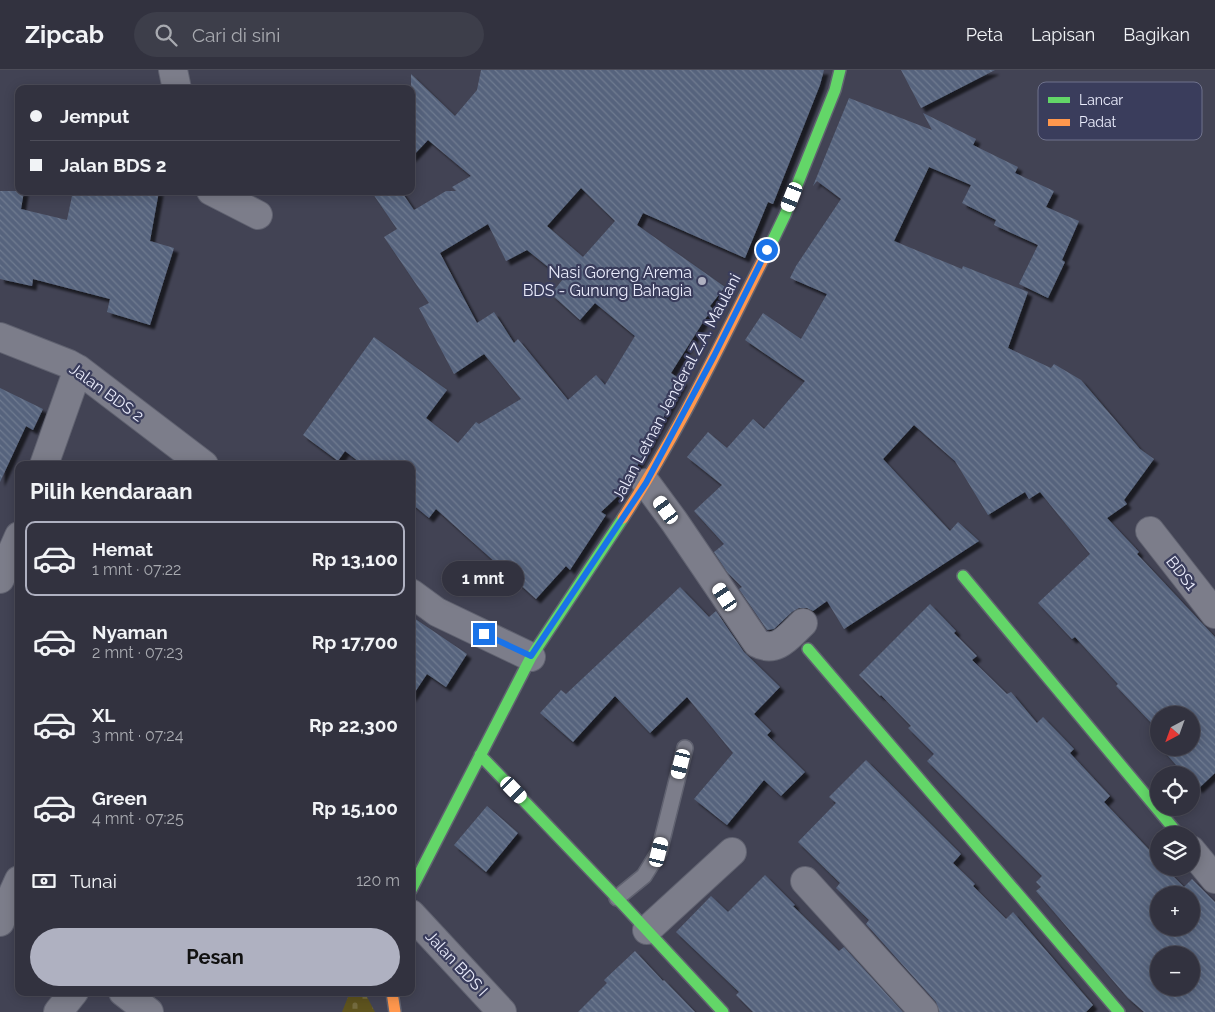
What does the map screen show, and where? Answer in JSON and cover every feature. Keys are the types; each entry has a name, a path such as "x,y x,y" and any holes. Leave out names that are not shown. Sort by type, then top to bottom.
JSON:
{"street":[{"path":"173,70 177,85"},
{"name":"Jalan Letnan Jenderal Z.A. Maulani","path":"415,882 531,656 646,483 714,356 785,215 835,90 840,70"},
{"path":"219,195 258,215"},
{"name":"Jalan BDS 2","path":"0,337 70,364 199,461"},
{"path":"45,461 78,369"},
{"path":"646,483 757,644 766,648 777,646 803,623"},
{"name":"BDS1","path":"1150,531 1215,614"},
{"path":"0,580 15,545"},
{"path":"963,576 1171,826"},
{"path":"415,597 437,612 531,656"},
{"path":"808,650 1119,1012"},
{"path":"480,755 723,1012"},
{"path":"647,930 732,852"},
{"path":"1200,861 1215,879"},
{"path":"805,881 924,1012"},
{"path":"0,922 15,889"},
{"name":"Jalan BDS I","path":"415,918 502,1012"},
{"path":"58,1012 71,996"},
{"path":"128,996 149,1012"},
{"path":"393,996 395,1012"}],"lane":[{"path":"617,898 644,876 659,852 685,748"}],"green space":[{"path":"348,997 367,997 375,1012 342,1012"}],"building":[{"path":"481,70 824,70 820,85 773,204 768,202 745,258 643,213 637,225 725,287 710,306 713,309 671,373 683,381 634,472 621,488 623,490 620,494 601,512 606,515 570,570 566,566 536,599 436,509 429,518 415,506 415,461 358,461 345,451 338,461 303,435 374,337 447,390 426,418 458,443 476,422 479,424 521,399 484,354 454,374 419,308 429,303 384,237 397,229 374,195 404,195 414,210 446,191 456,191 452,187 471,176 428,140 415,154 415,85 411,85 411,74 455,116 477,90","holes":["581,188 615,221 583,257 547,226","488,224 506,261 527,250 563,279 551,294 580,320 595,303 635,336 605,385 596,375 568,400 518,339 514,343 494,312 477,323 440,253"]},
{"path":"901,70 995,70 921,108"},
{"path":"849,98 932,130 923,113 976,139 973,145 1018,167 1015,173 1054,191 1046,207 1079,221 1062,260 1065,262 1048,298 1019,284 1038,245 994,225 996,220 962,203 971,185 929,167 894,241 962,269 963,266 1028,292 1008,348 1051,368 1054,364 1081,380 1140,449 1154,459 1124,500 1127,504 1107,518 1139,552 1137,554 1215,637 1215,773 1200,787 1200,766 1177,766 1168,756 1200,756 1200,706 1150,706 1150,722 1116,686 1118,684 1075,637 1072,639 1038,603 1090,554 1040,492 1029,499 1025,492 988,515 955,461 914,425 883,459 950,531 958,522 979,541 844,629 827,601 813,611 807,608 799,608 774,629 767,630 739,589 742,587 727,572 714,552 724,544 694,511 722,485 687,457 708,432 727,448 753,419 764,429 805,381 745,340 763,313 801,339 827,294 790,278 841,199 817,181 813,186"},
{"path":"0,191 15,191 15,195 23,195 21,209 67,220 72,195 158,195 150,241 174,248 150,325 107,312 110,299 33,279 32,286 0,279"},
{"path":"0,388 43,409 33,430 26,426 0,482"},
{"path":"680,587 709,617 716,611 744,652 780,687 754,714 771,731 767,735 805,772 781,796 764,780 727,825 694,799 733,753 687,697 650,733 615,696 573,742 540,713 561,690 566,694"},
{"path":"930,604 956,631 954,633 977,656 972,660 1007,694 1011,692 1037,723 1043,717 1074,749 1070,753 1110,796 1104,802 1150,851 1150,876 1173,876 1183,886 1150,886 1150,936 1200,936 1200,887 1215,902 1215,1012 1144,1012 1128,998 1036,891 1041,887 1036,882 1042,876 927,761 934,754 908,728 911,726 859,675"},
{"path":"415,619 467,654 446,687 427,674 415,692"},
{"path":"866,760 961,854 953,863 975,884 973,886 1006,919 1013,912 1093,1005 1086,1012 939,1012 936,1002 866,924 869,920 836,888 840,883 798,842 836,803 829,797"},
{"path":"487,806 518,833 486,872 454,845"},
{"path":"765,875 795,905 793,906 839,951 844,947 903,1012 753,1012 736,995 739,992 676,932 711,896 728,912"},
{"path":"1192,879 1199,886 1185,886"},
{"path":"635,951 695,1012 578,1012 607,983 604,980"}],"traffic: fast":[{"path":"771,244 785,215 835,90 840,70"},
{"path":"415,882 531,657 623,518"},
{"path":"963,576 1171,826"},
{"path":"808,649 1119,1012"},
{"path":"480,755 723,1012"}],"traffic: slow":[{"path":"623,518 664,451 719,348 771,244"},
{"path":"393,996 395,1012"}],"place":[{"name":"Nasi Goreng Arema BDS - Gunung Bahagia","path":"702,281"}],"route":[{"path":"484,634 531,656 646,483 714,356 767,250"}]}
